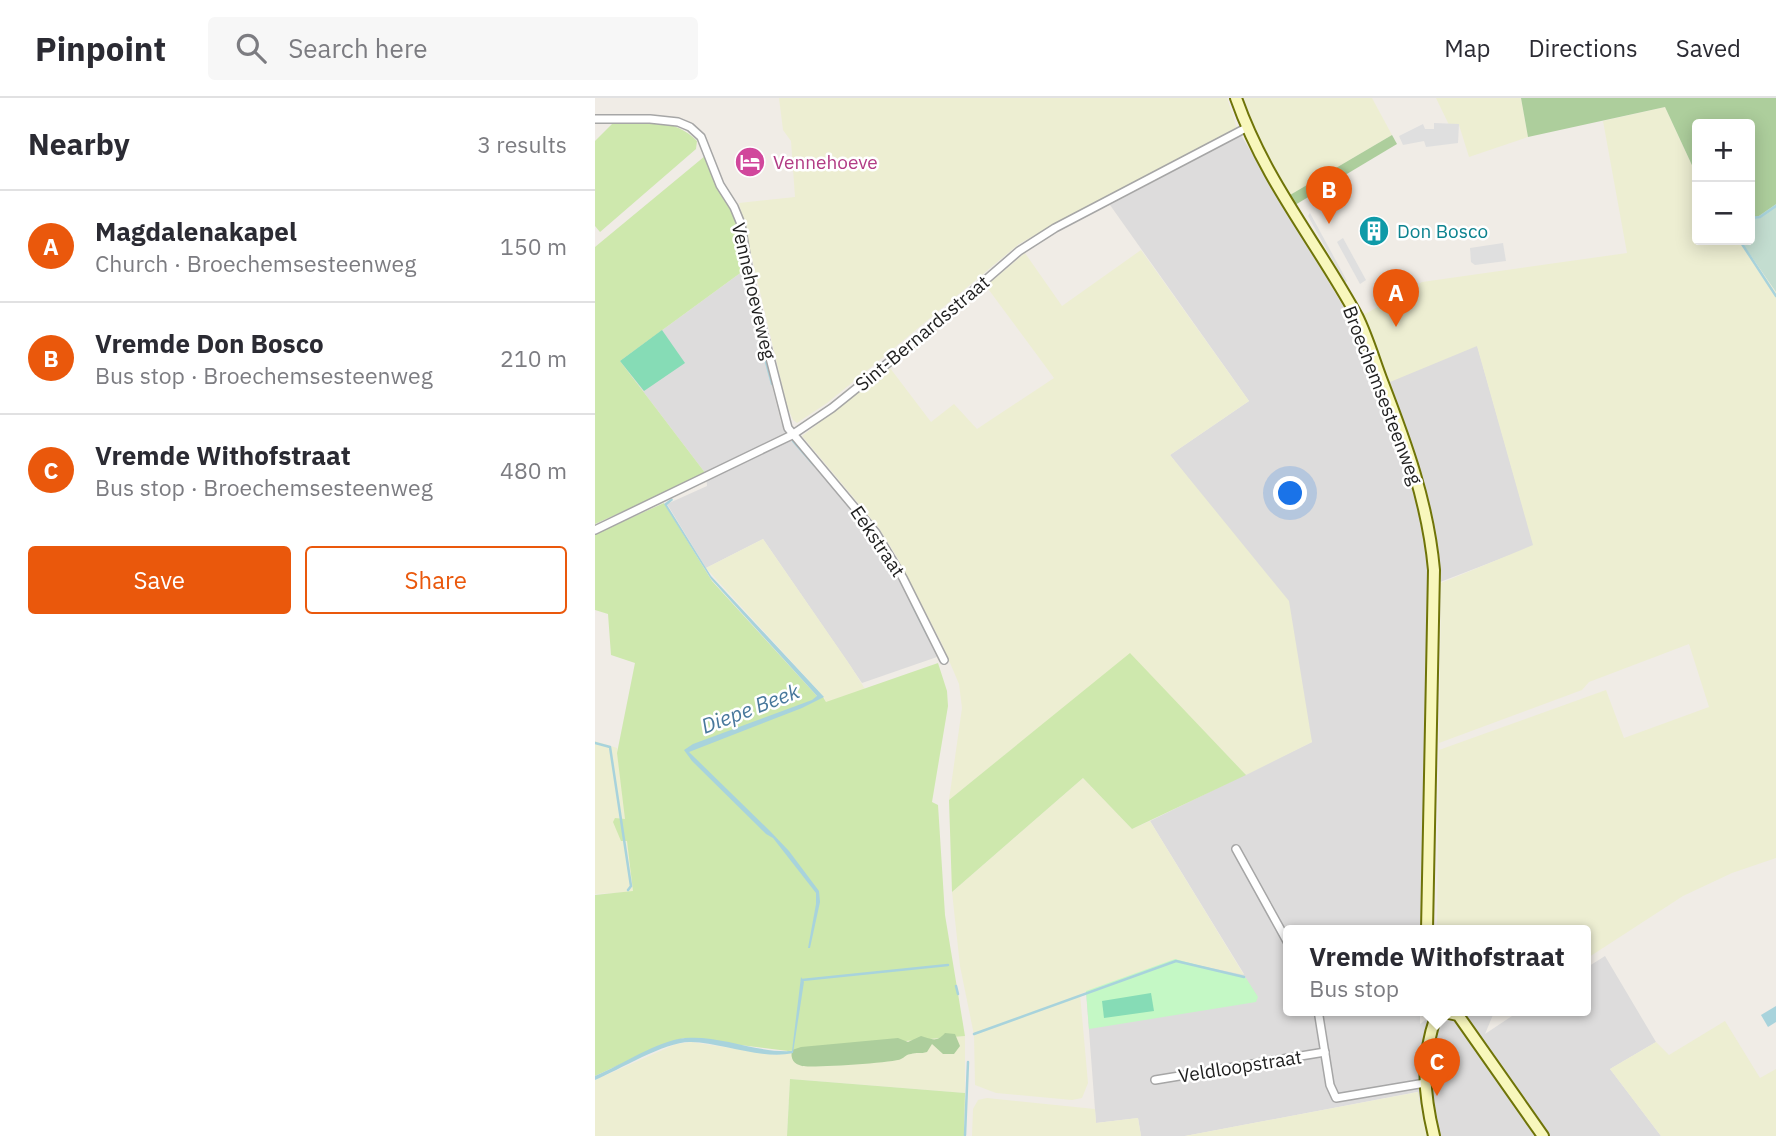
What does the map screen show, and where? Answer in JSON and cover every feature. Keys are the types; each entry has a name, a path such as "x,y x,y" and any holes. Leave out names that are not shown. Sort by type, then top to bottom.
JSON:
{"street":[{"name":"Broechemsesteenweg","path":"1236,98 1246,128 1263,163 1358,318 1401,429 1426,508 1434,570 1427,925"},
{"name":"Vennehoeveweg","path":"595,119 678,122 701,137 720,185 741,224 753,292 784,418 792,435"},
{"name":"Sint-Bernardsstraat","path":"595,530 792,435 832,408 914,342 1019,251 1055,228 1246,128"},
{"name":"Eekstraat","path":"792,435 850,499 876,533 903,578 944,660"},
{"path":"1236,849 1283,934"},
{"path":"1319,1016 1330,1085 1336,1098 1425,1083"},
{"path":"1434,1136 1425,1083 1427,1046 1436,1016"},
{"path":"1459,1016 1543,1136"},
{"name":"Veldloopstraat","path":"1155,1080 1325,1052"}],"shaded area":[{"path":"1434,123 1459,124 1458,143 1426,147 1424,141 1403,145 1399,136 1423,124 1425,129 1434,129"},
{"path":"1241,135 1355,326 1376,387 1477,345 1534,546 1427,587 1421,925 1283,925 1283,1016 1420,1016 1420,1024 1431,1016 1492,1016 1485,1034 1512,1016 1591,1016 1591,965 1605,956 1656,1042 1610,1069 1661,1136 1427,1136 1417,1092 1185,1136 1141,1136 1138,1118 1096,1123 1086,991 1174,960 1244,974 1150,821 1312,742 1217,515 1170,455 1249,401 1110,205"},
{"path":"1310,213 1347,281 1345,283 1308,216"},
{"path":"1343,238 1366,280 1360,284 1337,242"},
{"path":"1503,243 1506,261 1475,265 1471,262 1470,248"},
{"path":"743,271 781,422 792,441 850,503 896,573 937,657 862,683 763,539 706,568 667,504 707,486 706,474 620,361"}],"green space":[{"path":"779,98 1227,98 1237,128 1019,244 827,403 797,423 787,406 739,203 795,197 791,141 783,130"},
{"path":"1244,98 1372,98 1392,135 1290,195 1256,133"},
{"path":"1436,98 1521,98 1528,137 1469,157 1459,125 1450,127"},
{"path":"1521,98 1776,98 1776,206 1755,220 1755,119 1692,119 1692,165 1665,107 1528,137"},
{"path":"1665,107 1692,165 1692,245 1743,245 1776,292 1776,858 1732,873 1683,896 1591,956 1591,925 1437,925 1439,750 1606,690 1624,738 1709,707 1689,644 1589,682 1582,690 1439,743 1441,583 1533,545 1477,346 1390,382 1358,318 1422,282 1627,253 1603,121"},
{"path":"615,121 659,123 679,128 697,141 696,149 600,232 595,226 595,141"},
{"path":"1392,135 1397,144 1295,205 1290,195"},
{"path":"705,156 735,217 743,271 620,361 706,474 595,524 595,247"},
{"path":"1776,204 1776,292 1743,245 1755,245 1755,219"},
{"path":"1141,250 1249,401 1170,455 1289,601 1312,742 1246,775 1130,654 949,800 962,708 959,684 942,644 879,528 802,436 890,368 931,422 954,404 977,429 1054,378 986,286 1025,253 1062,306"},
{"path":"662,330 685,363 644,391 620,361"},
{"path":"664,503 712,581 817,696 823,697 826,702 938,663 947,691 948,706 932,802 938,805 945,915 965,1036 788,1051 684,1038 662,1045 595,1076 595,895 633,891 627,841 621,841 613,822 615,818 625,819 617,753 635,663 611,655 608,614 595,610 595,534"},
{"path":"763,539 865,689 826,703 824,697 706,568"},
{"path":"1130,653 1246,775 1132,829 1083,778 952,892 949,800"},
{"path":"595,741 617,748 634,892 595,894"},
{"path":"1083,778 1132,829 1150,821 1244,975 1174,960 1080,994 1088,1083 1082,1098 1072,1100 996,1093 975,1085 974,1035 960,966 952,892"},
{"path":"1175,959 1246,978 1258,997 1256,1002 1089,1029 1086,991"},
{"path":"1151,993 1154,1011 1104,1018 1102,1001"},
{"path":"1725,1021 1760,1078 1776,1069 1776,1136 1661,1136 1610,1069 1656,1042 1669,1055"},
{"path":"945,1033 955,1034 960,1046 954,1054 943,1054 932,1044 927,1052 910,1054 895,1061 820,1066 799,1065 793,1061 792,1056 792,1050 801,1047 898,1038 908,1042 921,1036 936,1039"},
{"path":"965,1036 965,1093 790,1079 787,1136 595,1136 595,1080 676,1044 692,1042 776,1055 794,1050"},
{"path":"790,1079 965,1093 964,1136 787,1136"},
{"path":"1418,1092 1427,1136 1185,1136"},
{"path":"987,1098 1095,1109 1096,1123 1138,1118 1141,1136 972,1136 973,1109 978,1100"}],"water":[{"path":"672,498 667,505 711,576 824,697 689,752 789,851 819,891 820,902 810,948 816,893 773,838 692,761 684,750 693,744 817,696 711,579 664,504"},
{"path":"801,977 804,982 793,1053 756,1053 703,1043 681,1043 656,1051 595,1080 595,1076 651,1048 685,1038 712,1039 792,1051"},
{"path":"1776,1006 1776,1022 1768,1027 1761,1015"}],"waterway":[{"path":"1755,218 1776,206"},
{"path":"738,228 746,279 765,355"},
{"path":"1743,245 1776,296"},
{"path":"766,362 772,384"},
{"path":"793,441 814,465"},
{"path":"912,604 928,636"},
{"path":"595,743 610,747 631,886 628,890"},
{"path":"974,1034 1176,961 1244,977"},
{"path":"802,980 948,965"},
{"path":"956,986 958,994"},
{"path":"965,1135 968,1062"}],"place":[{"name":"Vennehoeve","path":"750,162"},
{"name":"Vremde Don Bosco","path":"1329,224"},
{"name":"Don Bosco","path":"1374,231"},
{"name":"Magdalenakapel","path":"1396,327"},
{"name":"Vremde Withofstraat","path":"1437,1096"}],"water label":[{"name":"Diepe Beek","path":"750,708"}]}
